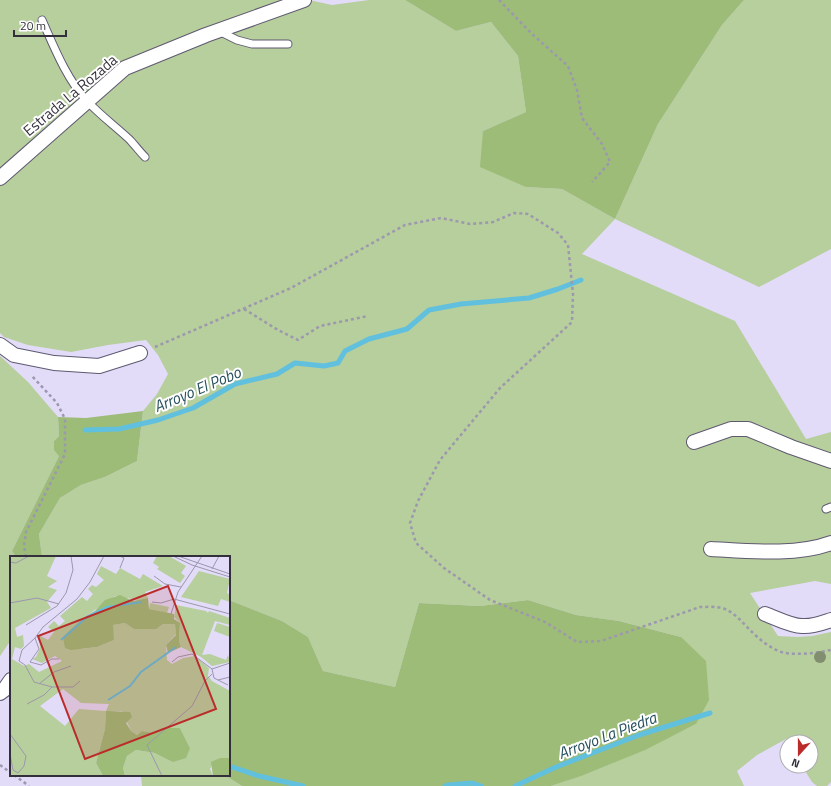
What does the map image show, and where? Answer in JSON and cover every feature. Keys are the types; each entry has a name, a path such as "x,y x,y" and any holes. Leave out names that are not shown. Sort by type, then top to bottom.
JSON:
{"street":[{"name":"Estrada La Rozada","path":"0,178 125,68 219,30 304,0"},
{"path":"0,344 14,355 54,362 99,366 140,353"},
{"path":"694,442 731,429 748,429 791,447 831,461"},
{"path":"711,549 780,552 820,547 831,543"},
{"path":"765,614 802,626 811,626 831,620"},
{"path":"0,693 10,681"},
{"path":"0,698 10,699"}],"lane":[{"path":"42,20 67,73 87,101 129,139 145,157"},
{"path":"219,30 237,40 252,44 288,44"}],"path":[{"path":"499,0 531,33 568,66 577,90 582,118 602,144 610,162 592,182"},
{"path":"140,353 291,288 405,226 441,218 470,224 493,222 514,213 528,214 558,233 568,246 573,294 572,322 500,388 440,460 418,501 410,523 416,543 444,568 490,600 545,622 577,642 601,641 700,607 713,607 724,609 735,615 762,641 779,651 785,653 804,654 831,650"},
{"path":"243,309 298,340 320,326 368,316"},
{"path":"14,355 57,404 65,419 65,454 26,532 24,546 26,556"},
{"path":"0,765 10,772"},
{"path":"15,776 24,785 29,786"}],"green space":[{"path":"0,0 309,0 332,5 369,0 405,0 456,31 491,22 518,56 526,112 483,131 526,187 562,189 615,219 582,254 735,321 806,439 831,432 831,584 815,581 750,593 778,636 812,636 831,632 831,782 827,786 817,786 812,782 807,774 819,774 819,734 779,734 779,743 757,755 737,771 744,786 551,786 625,758 696,724 681,637 619,621 576,615 528,600 480,606 419,603 395,687 323,671 308,637 282,621 230,600 230,556 42,556 39,534 60,498 81,485 105,477 137,461 143,411 157,394 168,374 158,355 146,340 71,352 28,345 4,337 0,333"},
{"path":"405,0 744,0 722,25 658,124 615,219 562,189 526,187 480,167 483,131 526,112 518,56 491,22 456,31"},
{"path":"744,0 831,0 831,249 759,287 615,219 658,124 722,25"},
{"path":"0,356 28,382 58,417 59,436 54,441 59,456 12,551 15,556 10,556 10,641 0,656"},
{"path":"143,411 137,461 105,477 81,485 60,498 39,534 42,556 15,556 12,551 59,456 54,450 54,441 59,436 58,417 86,418"},
{"path":"230,600 282,621 308,637 323,671 395,687 419,603 480,606 528,600 576,615 619,621 681,637 706,661 709,700 696,724 645,750 581,776 551,786 242,786 226,776 230,776"},
{"path":"141,776 226,776 242,786 142,786"}],"waterway":[{"name":"Arroyo El Pobo","path":"85,430 119,429 158,420 193,408 235,384 277,374 295,363 324,366 338,363 345,351 369,339 407,329 429,310 461,304 529,298 581,280"},
{"name":"Arroyo La Piedra","path":"515,786 556,767 639,735 710,713"},
{"name":"Arroyo La Piedra","path":"230,766 259,776 303,786"},
{"name":"Arroyo La Piedra","path":"445,786 472,783 481,786"}]}
